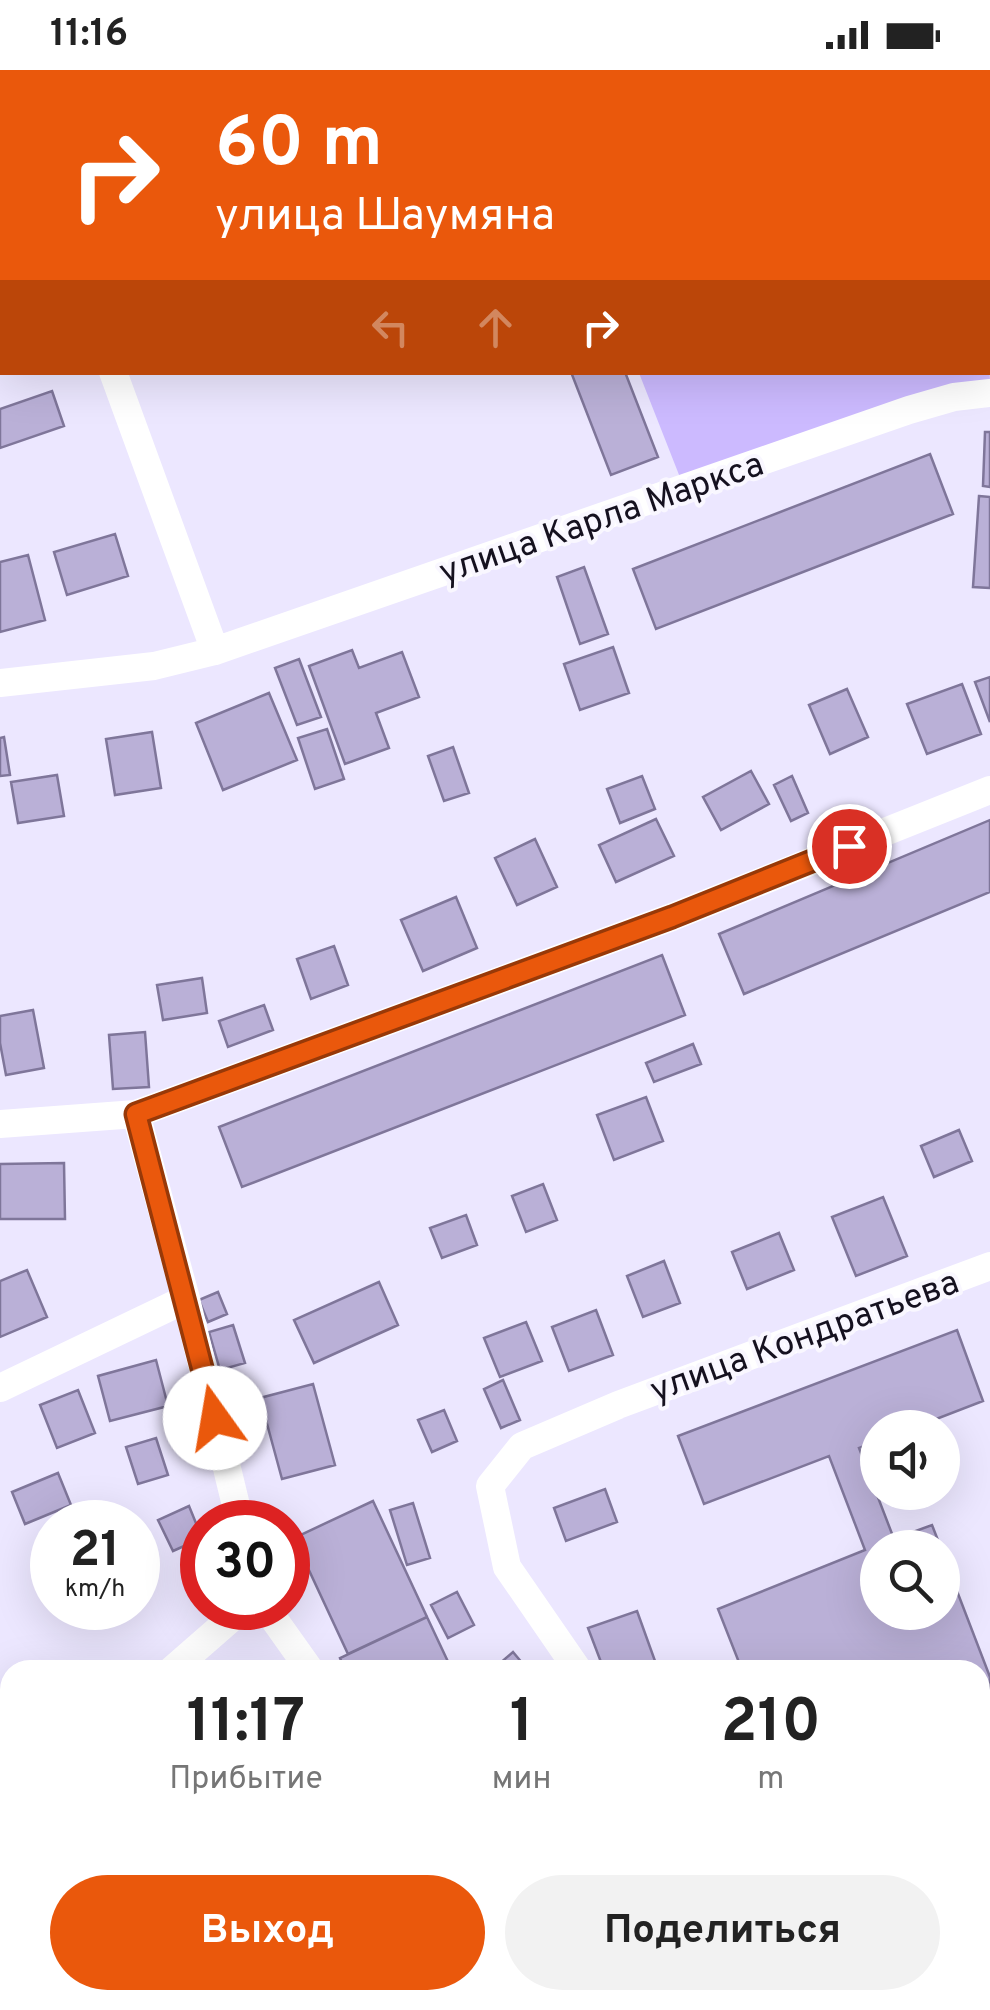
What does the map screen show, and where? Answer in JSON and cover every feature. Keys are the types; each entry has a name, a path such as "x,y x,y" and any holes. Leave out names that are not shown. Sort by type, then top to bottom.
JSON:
{"street":[{"path":"114,375 215,650"},
{"name":"улица Карла Маркса","path":"0,684 154,666 215,650 909,410 954,397 990,393"},
{"path":"0,1124 136,1114 672,917 990,790"},
{"path":"136,1114 235,1500"},
{"name":"улица Кондратьева","path":"571,1660 507,1568 490,1486 522,1446 618,1404 990,1266"},
{"path":"0,1388 186,1298"},
{"path":"183,1660 218,1630"},
{"path":"282,1630 303,1660"}],"shaded area":[{"path":"640,375 990,375 990,388 683,485"}],"building":[{"path":"572,375 626,375 658,457 611,475"},
{"path":"52,391 64,426 0,448 0,409"},
{"path":"985,432 990,432 990,487 983,486"},
{"path":"930,454 953,514 656,629 633,569"},
{"path":"979,496 990,497 990,588 973,587"},
{"path":"115,534 128,576 67,595 54,552"},
{"path":"28,555 45,620 0,632 0,562"},
{"path":"584,567 608,634 580,644 557,577"},
{"path":"613,647 629,693 580,710 564,664"},
{"path":"352,650 359,668 402,652 419,697 376,713 389,748 345,764 309,666"},
{"path":"299,659 321,717 297,725 275,668"},
{"path":"990,677 990,722 975,682"},
{"path":"962,684 981,734 927,754 907,704"},
{"path":"847,689 868,737 830,754 809,705"},
{"path":"269,693 297,760 223,790 196,723"},
{"path":"327,729 344,779 315,789 298,738"},
{"path":"152,732 161,788 115,795 106,739"},
{"path":"4,737 10,775 0,776 0,738"},
{"path":"453,747 469,793 444,801 428,756"},
{"path":"751,771 769,804 721,830 703,797"},
{"path":"57,775 64,816 18,823 11,782"},
{"path":"642,776 655,809 620,823 607,789"},
{"path":"792,776 808,813 791,821 774,785"},
{"path":"656,819 674,856 616,882 599,845"},
{"path":"990,820 990,892 744,994 719,934"},
{"path":"535,839 557,887 517,905 495,858"},
{"path":"456,897 477,948 423,971 401,920"},
{"path":"334,946 348,985 311,999 297,959"},
{"path":"662,955 685,1015 242,1187 219,1127"},
{"path":"202,978 207,1013 163,1020 157,985"},
{"path":"264,1005 273,1030 228,1047 219,1021"},
{"path":"33,1010 44,1068 6,1075 0,1016"},
{"path":"145,1032 149,1087 113,1089 109,1035"},
{"path":"693,1044 701,1064 654,1082 646,1063"},
{"path":"646,1097 663,1141 614,1160 597,1115"},
{"path":"959,1130 972,1161 934,1177 921,1146"},
{"path":"64,1163 65,1219 0,1219 0,1164"},
{"path":"543,1184 557,1220 526,1232 512,1196"},
{"path":"883,1197 907,1256 856,1276 832,1217"},
{"path":"466,1215 477,1245 442,1258 430,1228"},
{"path":"779,1233 794,1270 747,1289 732,1252"},
{"path":"664,1261 680,1303 643,1317 627,1276"},
{"path":"27,1270 47,1317 0,1337 0,1281"},
{"path":"379,1282 398,1325 314,1363 294,1320"},
{"path":"218,1292 227,1314 208,1322 199,1300"},
{"path":"596,1310 613,1355 569,1371 552,1327"},
{"path":"526,1322 542,1361 500,1377 484,1338"},
{"path":"233,1325 245,1363 220,1370 209,1332"},
{"path":"957,1330 983,1401 960,1410 860,1410 860,1510 883,1510 891,1530 860,1530 860,1537 829,1456 704,1504 678,1436"},
{"path":"156,1360 168,1406 110,1421 98,1376"},
{"path":"503,1380 520,1420 501,1428 484,1389"},
{"path":"313,1384 335,1465 282,1479 260,1398"},
{"path":"78,1390 95,1433 57,1448 40,1405"},
{"path":"444,1410 457,1441 432,1452 418,1420"},
{"path":"156,1438 168,1475 138,1484 126,1447"},
{"path":"58,1473 69,1500 30,1500 30,1522 25,1524 12,1492"},
{"path":"605,1489 617,1522 566,1541 554,1508"},
{"path":"373,1501 427,1617 348,1654 310,1572 310,1531"},
{"path":"413,1503 430,1558 407,1565 390,1510"},
{"path":"180,1510 180,1548 173,1551 160,1519"},
{"path":"860,1552 860,1630 960,1630 960,1599 983,1660 738,1660 718,1609"},
{"path":"457,1592 474,1625 448,1638 431,1605"},
{"path":"637,1611 655,1660 600,1660 588,1628"},
{"path":"427,1617 447,1660 341,1660"},
{"path":"513,1652 520,1660 504,1660"}],"route":[{"path":"215,1418 136,1114 672,917 849,846"}]}
